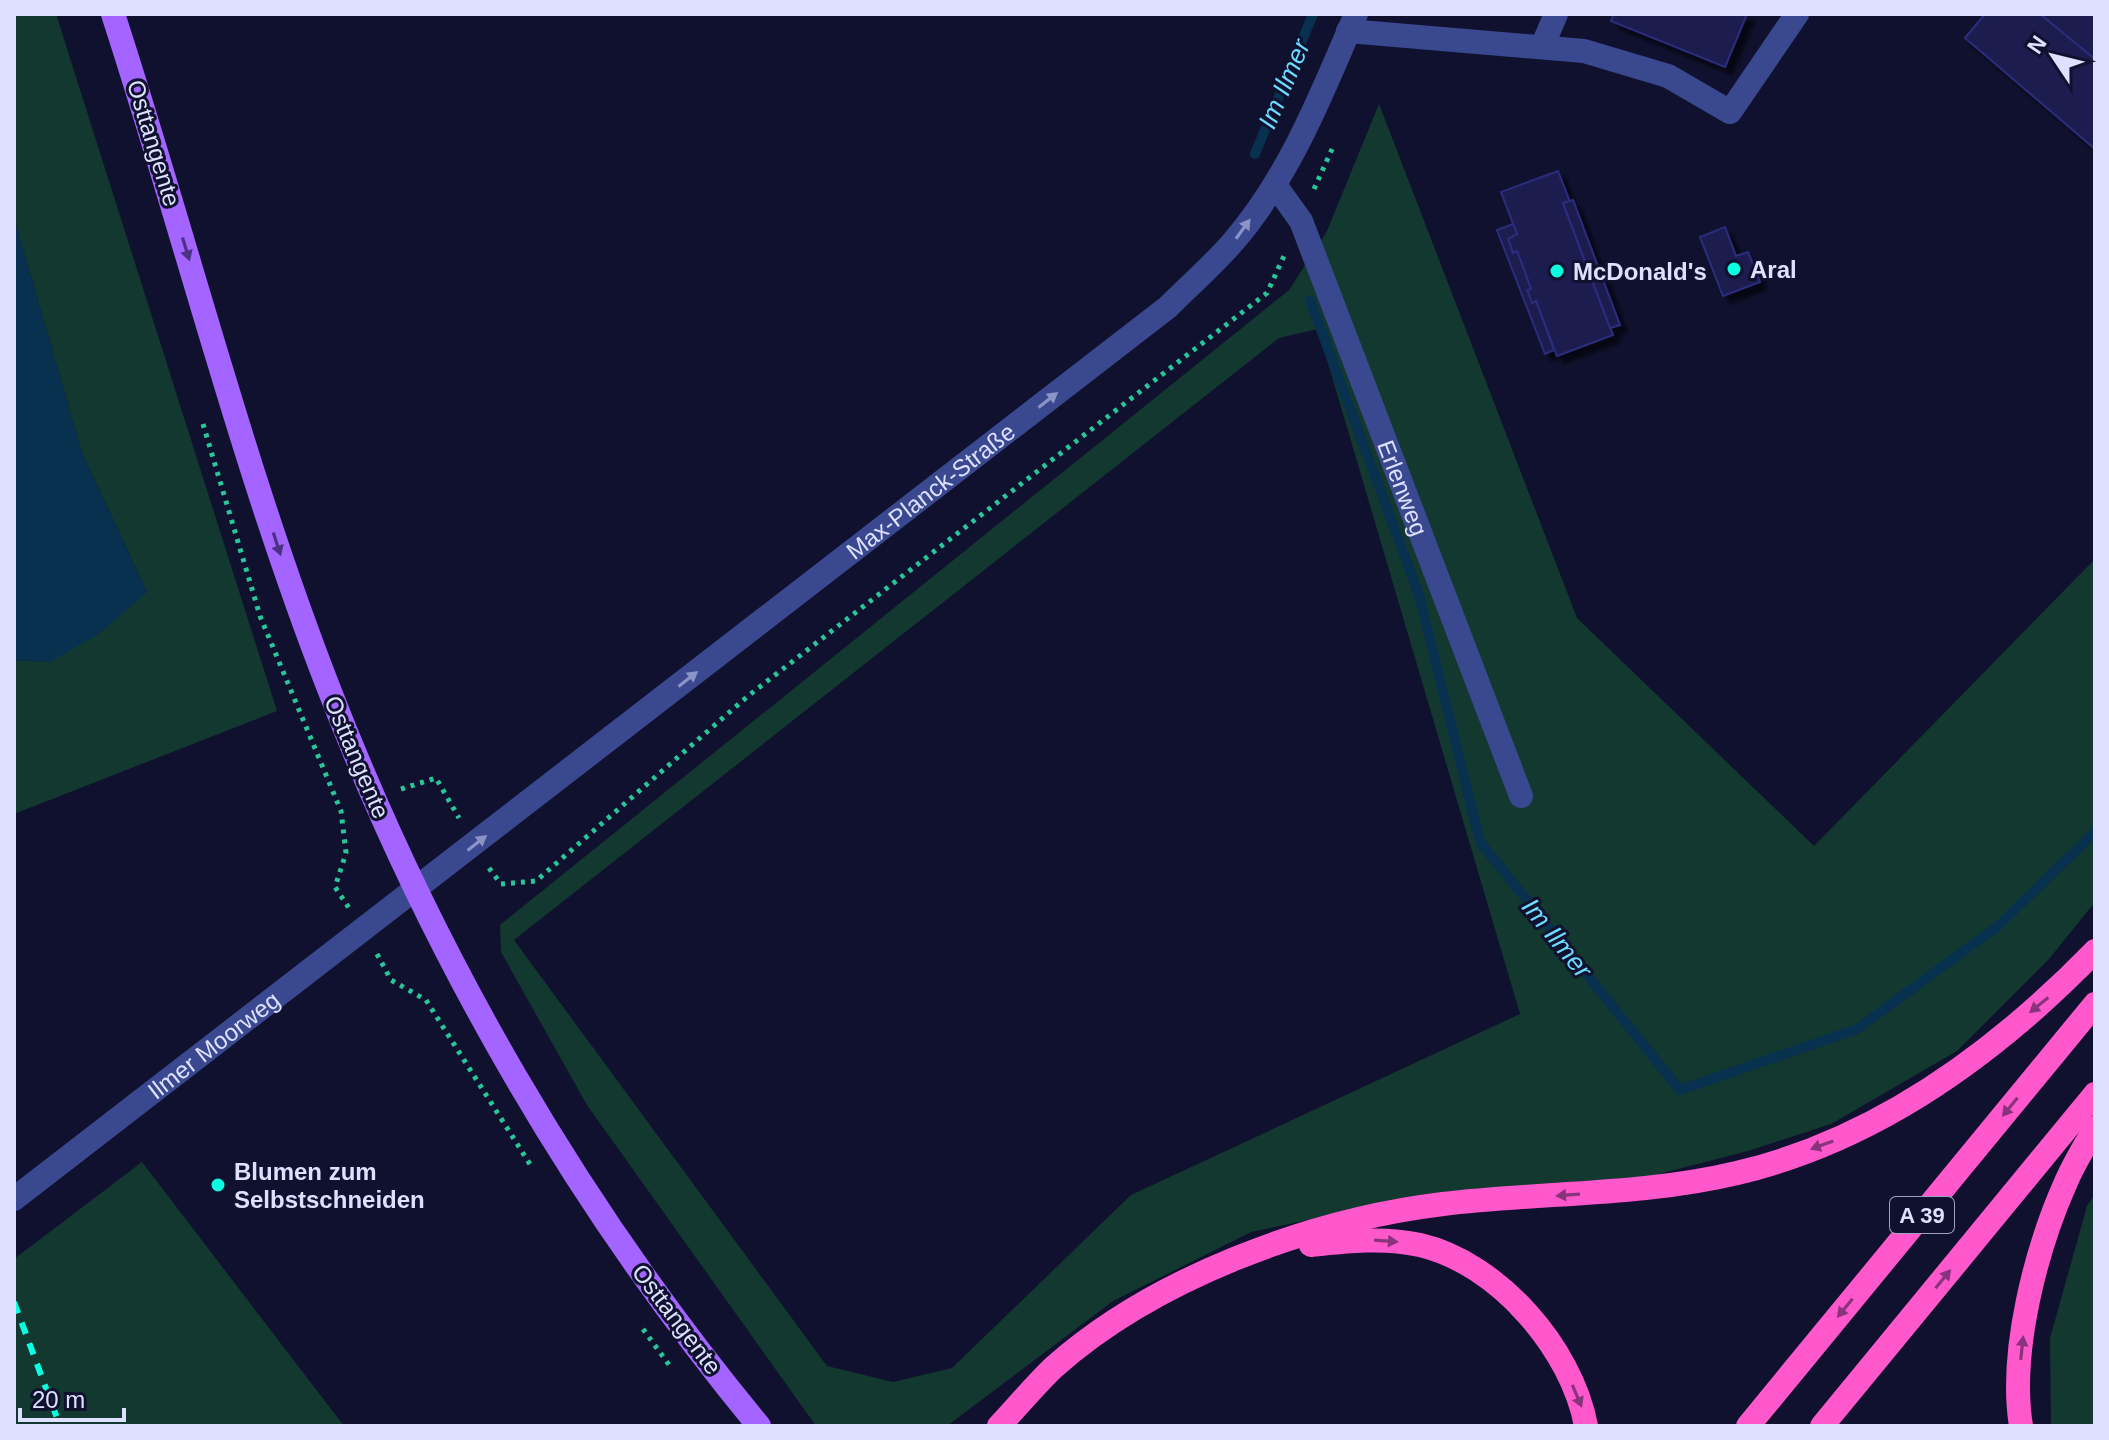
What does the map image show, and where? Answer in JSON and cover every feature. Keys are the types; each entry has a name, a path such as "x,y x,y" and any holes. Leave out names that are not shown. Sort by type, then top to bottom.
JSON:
{"highway":[{"path":"999,1426 1054,1367 1116,1320 1184,1282 1253,1252 1341,1223 1441,1204 1650,1189 1738,1173 1830,1143 1956,1074 2054,993 2095,951"},
{"name":"A 39","path":"1748,1426 2095,1004"},
{"name":"A 39","path":"1822,1426 2095,1094"},
{"path":"2021,1426 2020,1349 2036,1266 2066,1181 2095,1128"},
{"path":"1253,1252 1383,1239 1422,1245 1458,1259 1507,1294 1532,1318 1563,1363 1583,1410 1586,1426"}],"main road":[{"name":"Osttangente","path":"113,14 288,576 328,687 415,891 516,1079 571,1168 695,1345 759,1426"}],"street":[{"path":"1542,47 1556,14"},
{"path":"1352,23 1584,51 1668,76 1730,112 1797,14"},
{"name":"Max-Planck-Straße","path":"415,891 1168,307 1234,242 1275,185 1309,120 1352,23"},
{"name":"Erlenweg","path":"1275,185 1301,221 1521,796"},
{"name":"Ilmer Moorweg","path":"14,1199 415,891"}],"green space":[{"path":"14,14 56,14 277,711 14,814 14,660 50,662 147,592 82,453 14,218"},
{"path":"1379,104 1577,618 1814,846 2095,559 2095,902 2049,959 1957,1051 1831,1124 1748,1151 1651,1176 1446,1192 1251,1232 1113,1301 947,1426 816,1426 587,1105 501,952 500,925 1289,290 1327,231","holes":["1318,329 1520,1014 1131,1195 952,1368 893,1382 827,1366 514,940 1279,338"]},
{"path":"142,1162 344,1426 14,1426 14,1259"},
{"path":"2095,1194 2095,1426 2051,1426 2050,1338 2087,1206"}],"water":[{"path":"14,218 82,453 147,592 99,634 50,662 14,660"}],"building":[{"path":"1614,14 1747,14 1725,67 1611,21"},
{"path":"1985,14 2040,14 2095,59 2095,149 1965,38"},
{"path":"2040,14 2095,14 2095,59"},
{"name":"McDonald's","path":"1558,171 1570,202 1563,203 1613,335 1557,356 1536,301 1532,303 1527,290 1531,289 1517,251 1513,253 1508,239 1517,234 1501,192"},
{"path":"1573,200 1620,325 1610,328 1563,203"},
{"path":"1513,224 1517,234 1508,239 1513,253 1517,251 1531,289 1527,290 1532,303 1536,301 1554,350 1545,354 1497,230"},
{"name":"Aral","path":"1725,227 1736,256 1748,252 1760,282 1723,296 1700,237"}],"waterway":[{"name":"Im Ilmer","path":"1255,154 1313,14"},
{"name":"Im Ilmer","path":"1310,300 1419,595 1480,842 1680,1090 1857,1029 1998,926 2095,832"}],"railway":[{"path":"14,1302 60,1426"}],"place":[{"name":"Aral","path":"1734,269"},
{"name":"McDonald's","path":"1557,271"},
{"name":"Blumen zum Selbstschneiden","path":"218,1185"}]}
